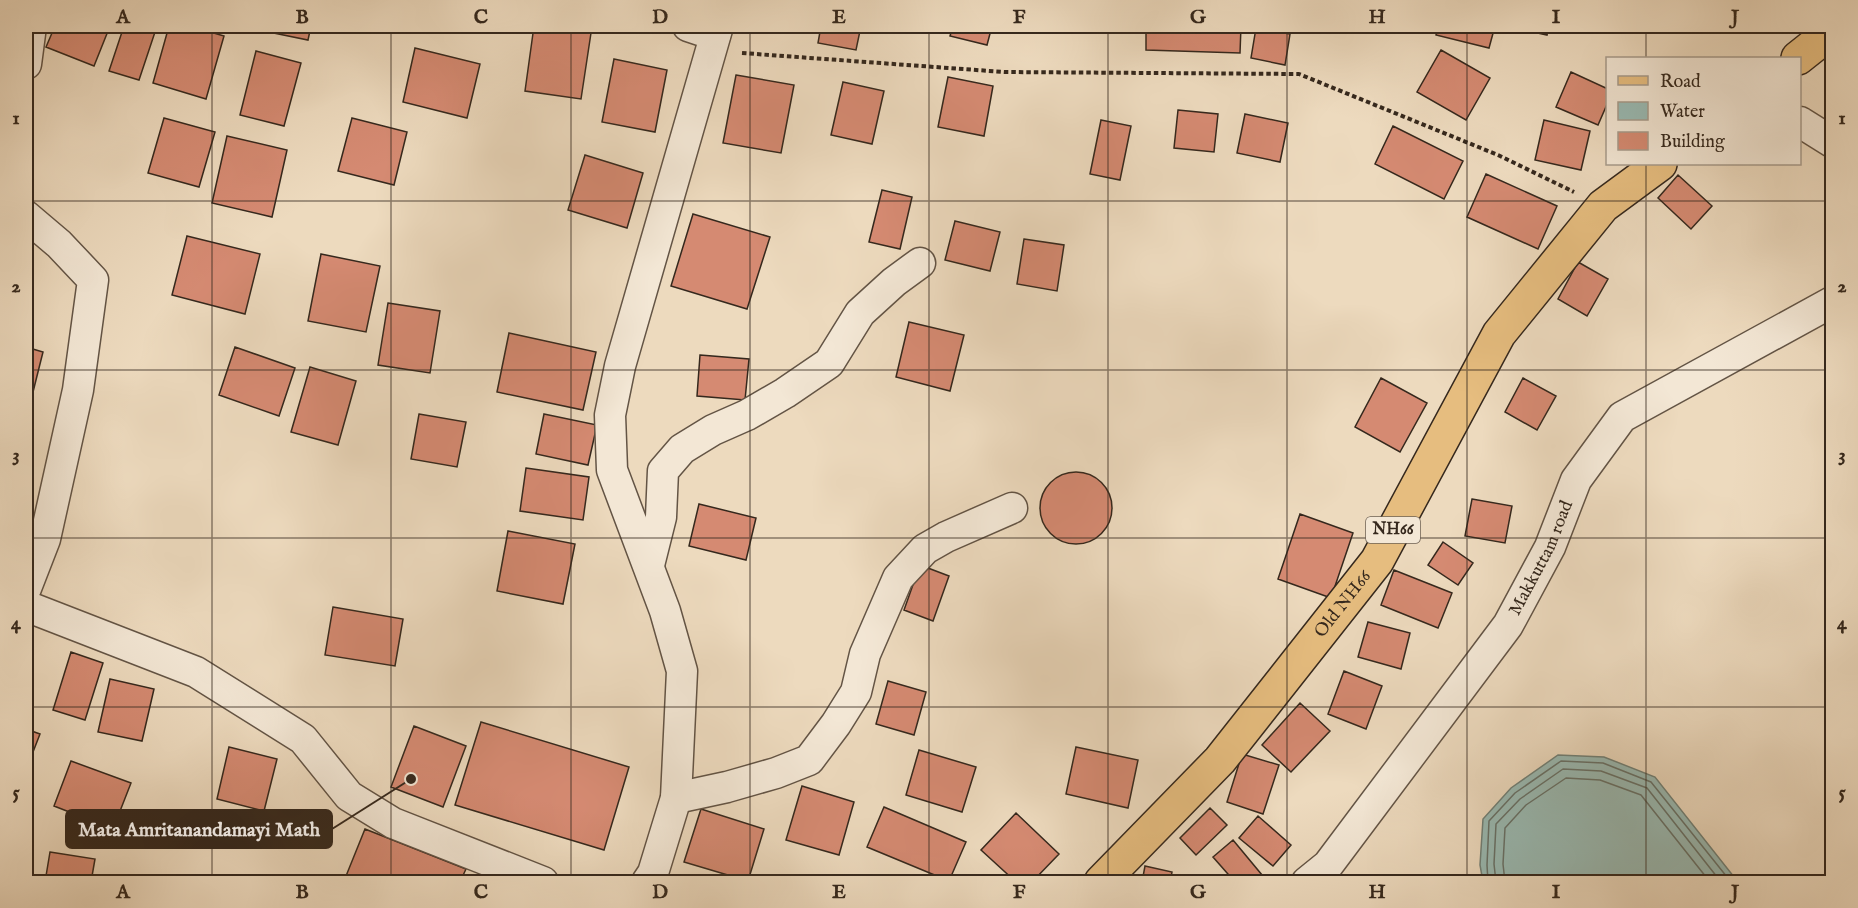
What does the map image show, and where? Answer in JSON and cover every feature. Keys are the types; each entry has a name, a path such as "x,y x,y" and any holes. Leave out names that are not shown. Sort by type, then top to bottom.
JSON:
{"main road":[{"path":"1799,57 1833,31"},
{"name":"Old NH66","path":"1101,882 1220,760 1377,561 1499,334 1603,206 1659,165"}],"street":[{"path":"26,64 32,26"},
{"path":"647,882 653,873 676,798 682,671 665,611 612,470 610,415 620,366 708,34"},
{"path":"1801,123 1833,142"},
{"path":"26,216 59,244 93,280 78,390 45,539 26,588"},
{"path":"649,566 660,518 663,471 682,449 712,430 747,415 785,393 829,363 860,313 894,282 920,263"},
{"name":"Makkuttam road","path":"1307,882 1328,866 1508,625 1550,547 1576,480 1622,417 1833,302"},
{"path":"676,798 727,787 776,773 809,760 856,692 865,654 898,578 925,549 946,537 1012,508"},
{"path":"26,606 196,672 303,740 349,796 393,823 543,882"}],"path":[{"path":"708,34 1004,72 1299,74 1498,155 1603,206"}],"water":[{"path":"1558,755 1604,757 1655,777 1738,882 1483,882 1480,865 1483,819 1511,788"}],"building":[{"path":"55,26 110,26 94,66 46,47"},
{"path":"124,26 146,26 156,29 139,80 109,71"},
{"path":"169,26 190,26 224,36 206,99 153,83"},
{"path":"245,26 311,26 308,40"},
{"path":"534,26 591,33 581,99 525,91"},
{"path":"821,26 861,26 856,50 818,43"},
{"path":"953,26 992,26 987,45 950,36"},
{"path":"1146,26 1241,26 1240,53 1146,50"},
{"path":"1438,26 1495,26 1489,48 1436,35"},
{"path":"1505,26 1549,26 1547,35"},
{"path":"1256,28 1290,34 1285,65 1251,58"},
{"path":"415,48 480,64 467,118 403,102"},
{"path":"1441,50 1490,78 1466,120 1417,92"},
{"path":"256,51 301,63 284,126 240,115"},
{"path":"614,59 667,70 655,132 602,122"},
{"path":"1571,72 1606,88 1606,107 1598,125 1556,107"},
{"path":"736,75 794,85 781,153 723,143"},
{"path":"948,77 993,86 984,136 938,127"},
{"path":"843,82 884,91 872,144 831,135"},
{"path":"1178,110 1218,114 1214,152 1174,148"},
{"path":"1245,114 1288,123 1280,162 1237,153"},
{"path":"164,118 215,132 199,187 148,173"},
{"path":"352,118 407,132 394,185 338,171"},
{"path":"1101,120 1131,126 1120,180 1090,174"},
{"path":"1544,120 1590,131 1581,170 1535,160"},
{"path":"1393,126 1463,161 1444,199 1375,164"},
{"path":"227,136 287,150 272,217 212,203"},
{"path":"585,155 643,173 627,228 568,210"},
{"path":"1486,174 1557,206 1538,249 1467,217"},
{"path":"1678,175 1712,206 1691,229 1658,198"},
{"path":"882,190 912,197 900,249 869,242"},
{"path":"693,214 770,237 747,309 671,286"},
{"path":"955,221 1000,232 990,271 945,260"},
{"path":"187,236 260,254 245,314 172,295"},
{"path":"1024,239 1064,245 1057,291 1017,284"},
{"path":"321,254 380,266 366,332 308,321"},
{"path":"1578,262 1608,279 1587,316 1558,299"},
{"path":"388,303 440,311 430,373 378,365"},
{"path":"909,322 964,335 950,391 896,377"},
{"path":"509,333 596,352 583,410 497,392"},
{"path":"26,347 43,352 26,420"},
{"path":"235,347 295,368 279,416 219,395"},
{"path":"700,355 749,359 745,400 697,396"},
{"path":"310,367 356,381 338,445 291,432"},
{"path":"1381,378 1427,403 1400,452 1355,427"},
{"path":"1523,378 1556,396 1537,430 1505,412"},
{"path":"419,414 466,422 457,467 411,459"},
{"path":"544,414 597,425 588,465 536,454"},
{"path":"526,468 589,477 583,520 520,511"},
{"path":"1069,472 1083,472 1102,482 1112,501 1112,515 1102,534 1083,544 1069,544 1050,534 1040,515 1040,501 1050,482"},
{"path":"1472,499 1512,506 1505,543 1465,536"},
{"path":"699,504 756,518 746,560 689,546"},
{"path":"1300,514 1353,533 1331,598 1278,579"},
{"path":"508,531 575,544 563,604 497,591"},
{"path":"1443,542 1473,563 1458,585 1428,565"},
{"path":"920,565 949,576 933,621 904,610"},
{"path":"1394,570 1452,593 1438,628 1381,605"},
{"path":"333,607 403,619 395,666 325,655"},
{"path":"1368,622 1410,633 1401,669 1358,657"},
{"path":"71,652 103,663 85,720 53,710"},
{"path":"1344,671 1382,686 1366,729 1328,714"},
{"path":"110,679 154,689 142,741 98,732"},
{"path":"888,681 926,692 914,735 876,724"},
{"path":"1300,703 1330,731 1291,772 1262,745"},
{"path":"481,722 629,767 604,850 455,805"},
{"path":"414,726 466,746 443,807 391,787"},
{"path":"26,729 40,734 26,770"},
{"path":"229,747 277,759 264,811 217,799"},
{"path":"1076,747 1138,760 1128,808 1066,794"},
{"path":"919,750 976,767 962,812 906,795"},
{"path":"1242,754 1279,765 1263,814 1227,802"},
{"path":"71,761 131,783 113,829 54,806"},
{"path":"802,786 854,802 839,855 786,840"},
{"path":"884,807 966,842 949,881 867,847"},
{"path":"1210,808 1227,825 1196,855 1180,838"},
{"path":"701,809 764,829 748,881 684,862"},
{"path":"1016,813 1059,854 1032,882 1016,882 981,850"},
{"path":"1258,816 1291,845 1273,866 1239,838"},
{"path":"365,829 466,869 460,882 362,882 346,876"},
{"path":"1233,840 1262,875 1253,882 1235,882 1213,857"},
{"path":"50,852 95,859 91,882 45,882"},
{"path":"1145,866 1172,872 1170,882 1142,882"}],"place":[{"name":"Mata Amritanandamayi Math","path":"411,779"}]}
